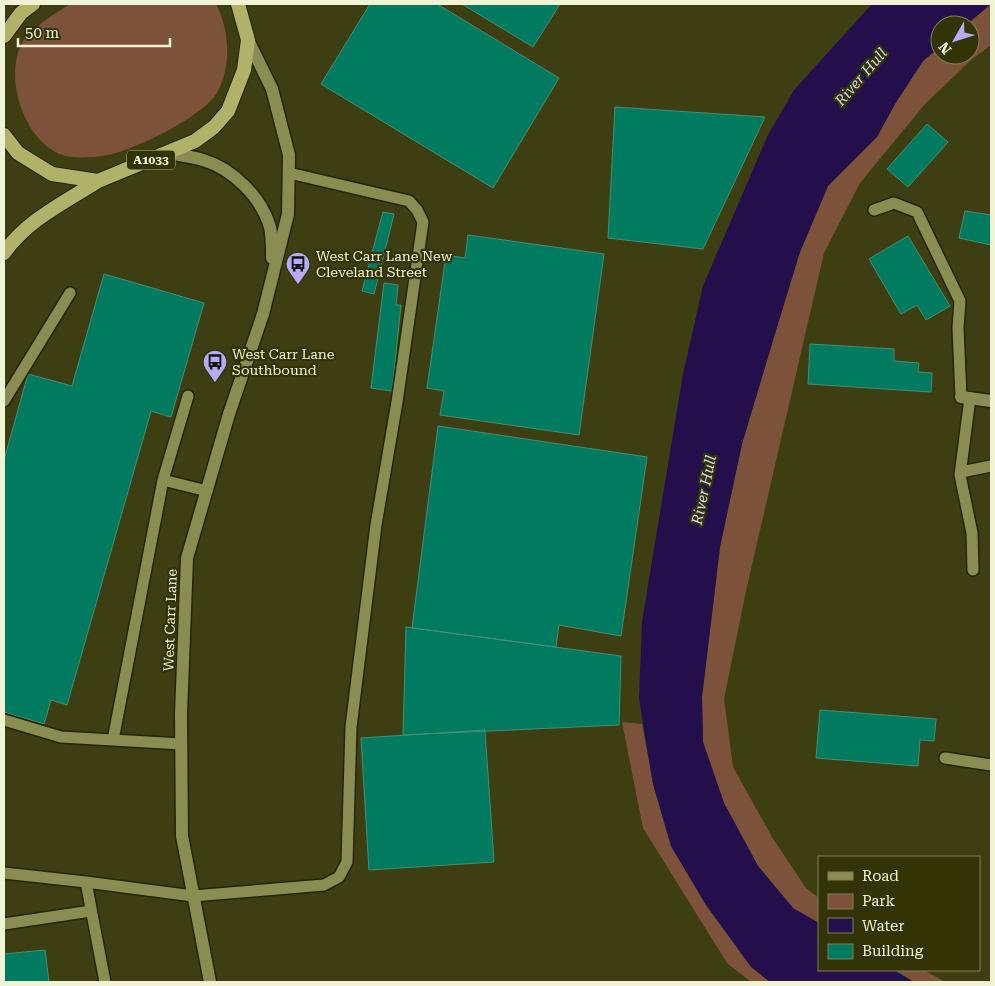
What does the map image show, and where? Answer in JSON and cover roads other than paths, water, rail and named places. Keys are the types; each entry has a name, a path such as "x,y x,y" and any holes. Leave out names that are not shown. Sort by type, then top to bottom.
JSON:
{"highway":[{"path":"4,36 21,13 33,4"},
{"name":"A1033","path":"4,253 11,243 35,221 98,180 168,154 195,141 214,127 228,111 244,70 248,40 238,4"},
{"name":"A1033","path":"4,135 18,153 52,174 98,180"}],"street":[{"name":"West Carr Lane","path":"210,982 182,836 182,744 187,558 263,314 288,214 289,155 272,89 248,40"},
{"name":"West Carr Lane","path":"168,154 204,160 225,171 245,185 261,209 270,228 273,268"},
{"path":"966,398 991,401"}],"lane":[{"path":"4,873 193,896 324,885 339,877 347,862 351,727 354,698 376,525 397,402 423,222 417,210 409,201 289,173"},
{"path":"874,210 894,203 917,212 960,301 958,328 966,398 961,472 972,533 973,570"},
{"path":"4,401 70,293"},
{"path":"114,740 163,480 188,396"},
{"path":"961,472 991,466"},
{"path":"163,480 207,491"},
{"path":"4,720 61,737 182,744"},
{"path":"945,758 991,765"},
{"path":"86,882 105,982"},
{"path":"4,924 91,911"}],"water":[{"name":"River Hull","path":"872,4 991,4 978,15 930,15 930,55 923,61 895,104 877,137 828,186 800,252 742,444 720,547 702,697 703,742 724,803 758,866 793,908 818,922 818,971 896,971 914,982 770,982 751,967 706,905 671,846 653,784 639,699 642,622 683,374 703,286 767,137 794,90"}],"place":[{"name":"West Carr Lane New Cleveland Street","path":"298,285"},
{"name":"West Carr Lane Southbound","path":"215,383"}]}
